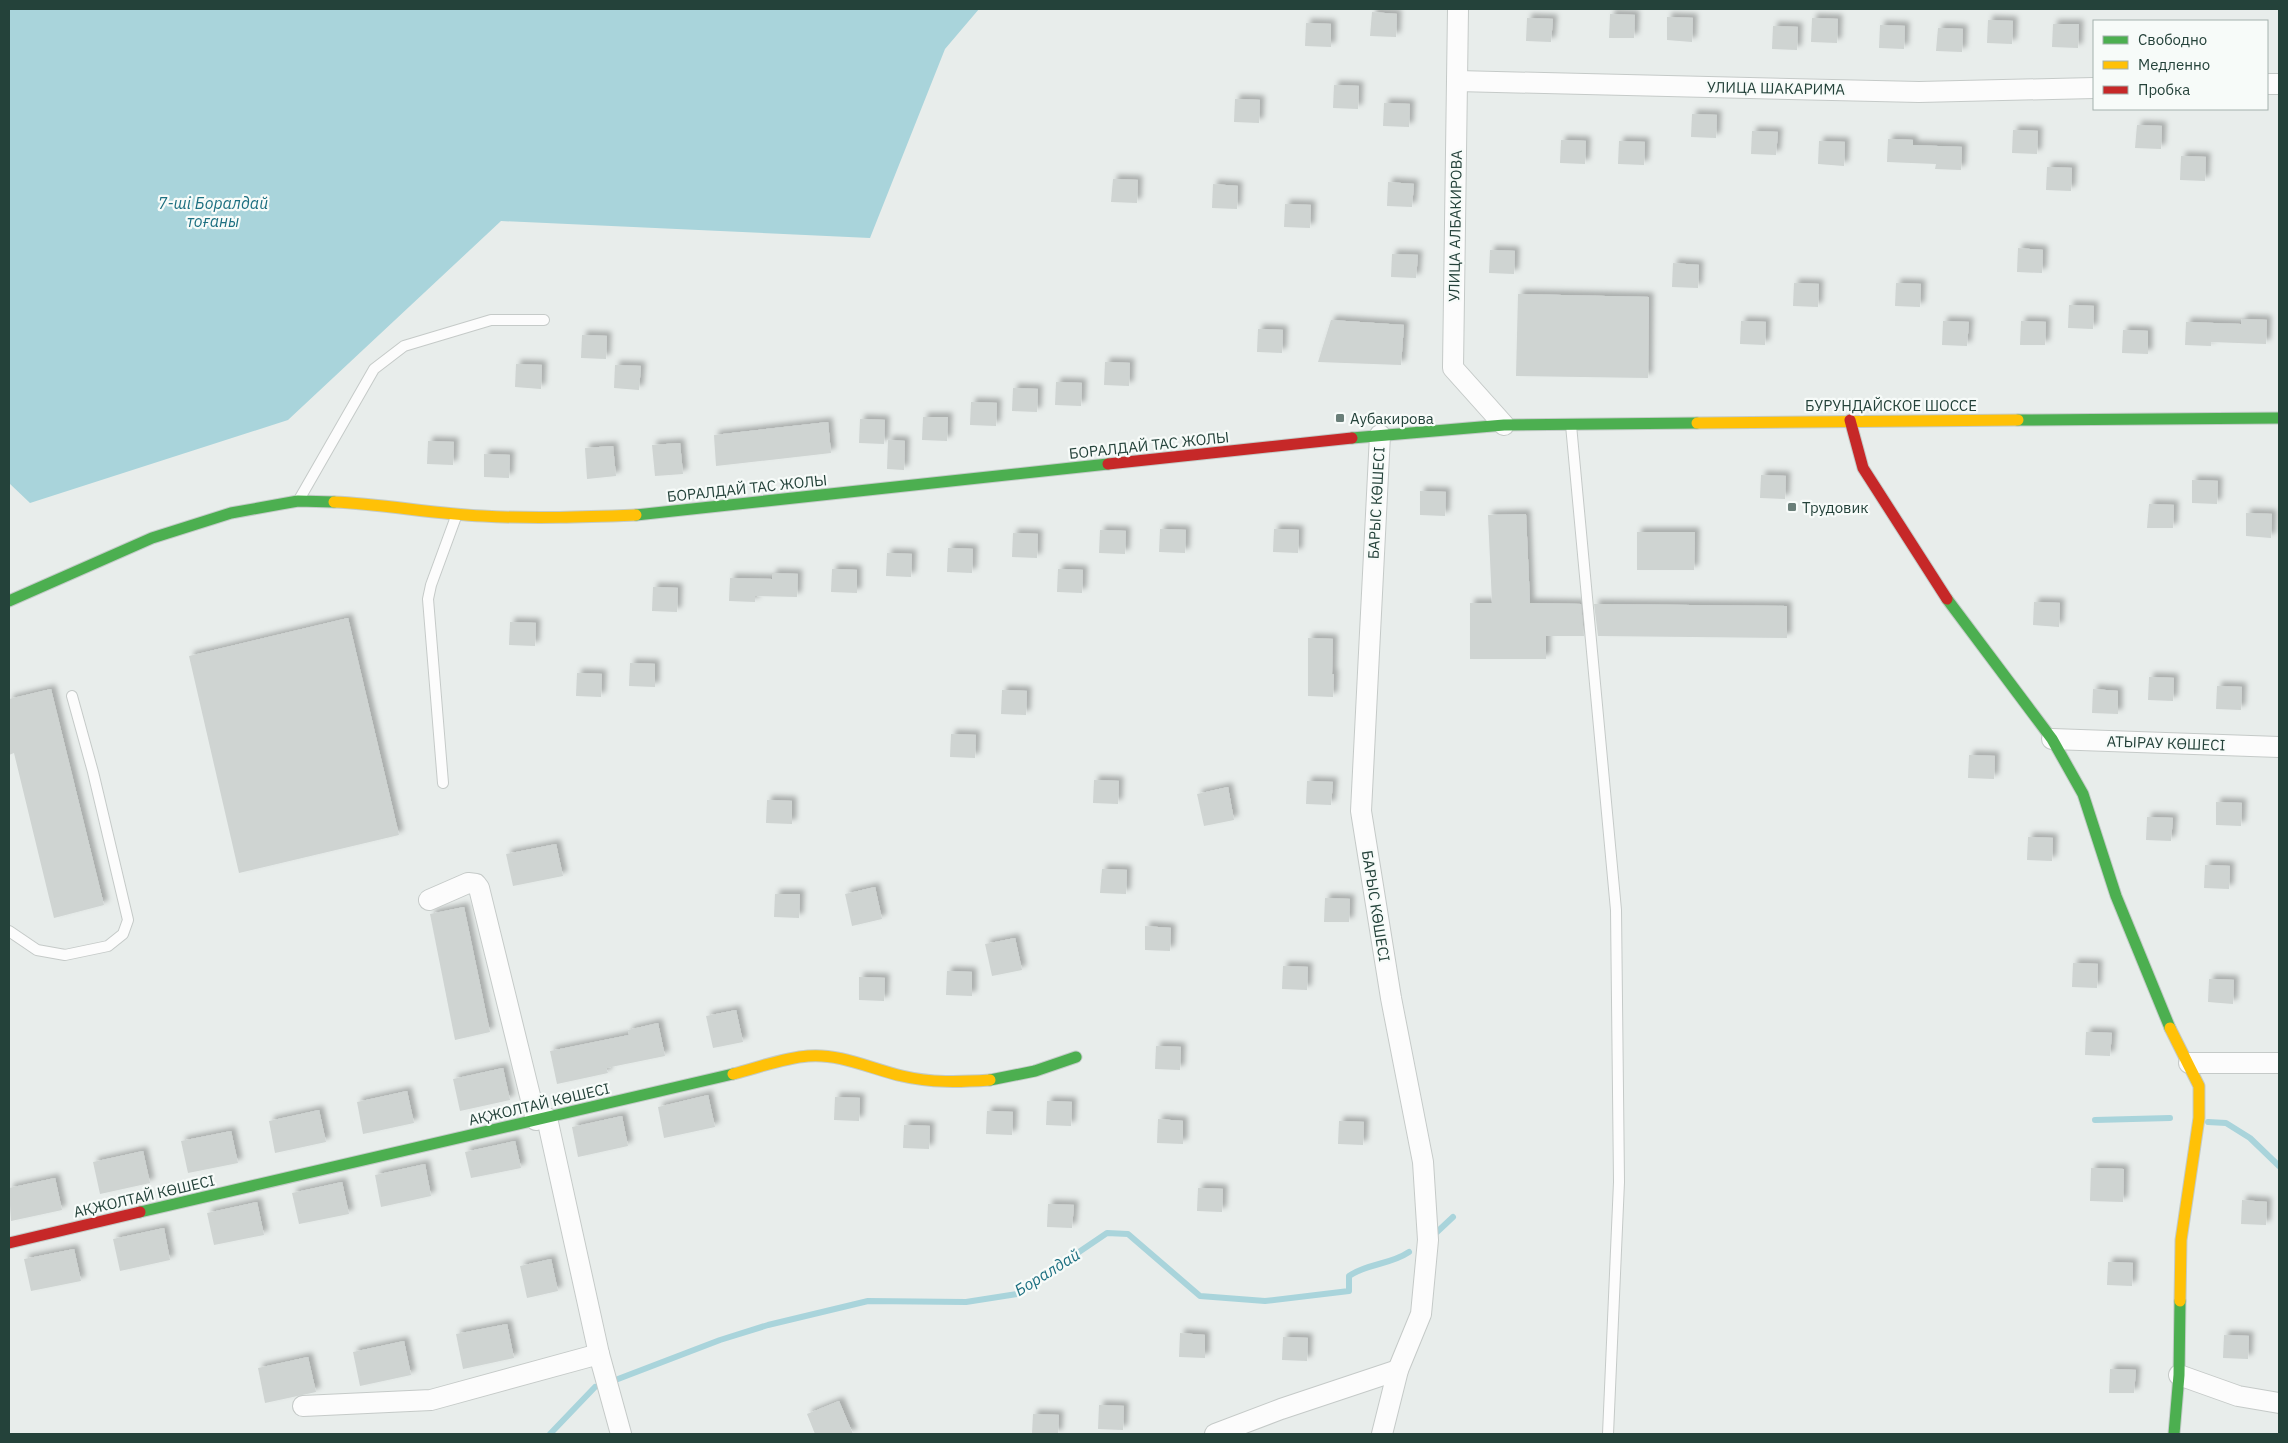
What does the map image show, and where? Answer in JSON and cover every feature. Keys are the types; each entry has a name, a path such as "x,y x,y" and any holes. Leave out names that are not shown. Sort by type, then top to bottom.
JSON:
{"main road":[{"name":"БУРУНДАЙСКОЕ ШОССЕ","path":"1504,425 1850,420 2279,418"},
{"path":"1850,420 1862,468 1951,605 2052,739 2083,794 2116,896 2165,1020 2189,1063 2199,1086 2198,1118 2181,1240 2179,1375 2174,1434"},
{"name":"БОРАЛДАЙ ТАС ЖОЛЫ","path":"9,601 152,538 231,512 298,501 373,504 481,516 558,518 636,516 1380,435 1504,425"},
{"name":"АҚЖОЛТАЙ КӨШЕСІ","path":"9,1243 808,1056 825,1056 906,1077 948,1083 972,1083 1044,1069 1076,1057"}],"street":[{"name":"УЛИЦА АЛБАКИРОВА","path":"1458,9 1454,368 1504,425"},
{"name":"УЛИЦА ШАКАРИМА","path":"1457,81 1919,92 2093,88"},
{"name":"БАРЫС КӨШЕСІ","path":"1380,435 1361,811 1391,998 1423,1162 1428,1240 1421,1314 1398,1370 1382,1434"},
{"name":"АТЫРАУ КӨШЕСІ","path":"2052,739 2279,747"},
{"path":"429,900 468,882 476,884 479,888 542,1119 599,1354 622,1434"},
{"path":"2189,1063 2279,1063"},
{"path":"304,1406 431,1400 599,1354"},
{"path":"1215,1434 1281,1409 1398,1370"},
{"path":"2179,1375 2238,1396 2279,1404"}],"lane":[{"path":"298,501 374,369 404,346 490,320 544,320"},
{"path":"1571,424 1616,910 1618,1182 1608,1434"},
{"path":"443,783 428,599 431,585 458,513"},
{"path":"9,931 38,950 65,955 108,946 123,934 128,920 93,772 72,696"}],"water":[{"name":"7-ші Боралдай тоғаны","path":"9,9 979,9 945,49 870,238 501,221 288,420 30,503 9,483"}],"building":[{"path":"1372,12 1397,14 1396,37 1370,36"},
{"path":"1610,14 1635,15 1634,38 1609,38"},
{"path":"1667,17 1693,18 1692,42 1667,40"},
{"path":"1527,18 1553,19 1551,42 1526,41"},
{"path":"1812,18 1838,19 1837,43 1811,42"},
{"path":"1988,20 2013,21 2012,44 1987,43"},
{"path":"1306,23 1331,24 1331,47 1305,46"},
{"path":"2053,24 2079,24 2078,48 2052,47"},
{"path":"1880,25 1905,26 1904,49 1879,48"},
{"path":"1773,26 1798,27 1797,50 1772,49"},
{"path":"1938,28 1963,29 1962,52 1936,51"},
{"path":"1334,85 1359,86 1358,109 1333,108"},
{"path":"1235,99 1260,100 1259,123 1234,122"},
{"path":"1384,103 1410,104 1409,127 1383,126"},
{"path":"1692,114 1717,115 1716,138 1691,137"},
{"path":"2137,125 2162,126 2161,149 2135,148"},
{"path":"2013,130 2038,131 2037,154 2012,153"},
{"path":"1752,131 1778,132 1776,155 1751,154"},
{"path":"1888,139 1913,140 1913,145 1962,147 1961,170 1935,169 1936,164 1887,162"},
{"path":"1561,140 1586,141 1585,164 1560,163"},
{"path":"1619,141 1645,142 1644,165 1618,164"},
{"path":"1819,141 1845,142 1844,166 1818,164"},
{"path":"2181,156 2206,157 2205,181 2180,180"},
{"path":"2047,167 2072,168 2071,191 2046,190"},
{"path":"1113,179 1138,180 1137,203 1111,202"},
{"path":"1388,182 1414,184 1412,207 1387,206"},
{"path":"1213,184 1238,186 1237,209 1212,208"},
{"path":"1285,204 1311,205 1310,228 1284,227"},
{"path":"2018,248 2043,250 2042,273 2017,272"},
{"path":"1490,250 1515,251 1514,274 1489,273"},
{"path":"1392,254 1418,255 1416,278 1391,277"},
{"path":"1673,263 1699,265 1698,288 1672,287"},
{"path":"1794,283 1819,284 1818,307 1793,306"},
{"path":"1896,283 1921,284 1920,307 1895,306"},
{"path":"1518,294 1649,297 1648,378 1516,376"},
{"path":"2069,305 2094,306 2093,329 2068,328"},
{"path":"2242,319 2267,320 2266,344 2211,342 2211,346 2185,345 2186,322 2241,324"},
{"path":"1331,320 1404,325 1401,365 1318,362"},
{"path":"1741,321 1766,322 1765,345 1740,344"},
{"path":"1943,321 1969,322 1967,346 1942,345"},
{"path":"2021,321 2046,322 2045,345 2020,345"},
{"path":"1258,329 1283,330 1282,353 1257,352"},
{"path":"2123,330 2148,331 2148,354 2122,353"},
{"path":"582,335 607,336 606,359 581,358"},
{"path":"1105,362 1130,363 1129,386 1104,385"},
{"path":"516,364 542,365 541,389 515,387"},
{"path":"615,365 641,366 639,390 614,388"},
{"path":"1056,382 1082,383 1081,406 1055,405"},
{"path":"1013,388 1038,389 1037,412 1012,411"},
{"path":"971,402 997,403 996,426 970,425"},
{"path":"923,417 948,417 947,441 922,440"},
{"path":"860,419 885,420 884,444 859,443"},
{"path":"828,422 831,453 716,466 714,435"},
{"path":"888,440 905,441 904,470 887,469"},
{"path":"428,441 454,442 453,465 427,464"},
{"path":"680,443 683,474 655,476 652,445"},
{"path":"613,446 616,476 587,479 585,448"},
{"path":"484,454 510,455 509,478 484,477"},
{"path":"1761,475 1786,476 1785,499 1760,498"},
{"path":"2192,480 2218,481 2217,504 2192,503"},
{"path":"1420,491 1446,492 1445,516 1420,515"},
{"path":"2149,504 2174,505 2173,528 2147,528"},
{"path":"2246,513 2272,514 2271,538 2246,536"},
{"path":"1526,514 1530,603 1581,604 1584,636 1546,636 1546,659 1470,659 1470,603 1492,603 1488,515"},
{"path":"1160,529 1186,530 1185,553 1159,552"},
{"path":"1274,529 1299,530 1298,553 1273,552"},
{"path":"1100,530 1126,531 1125,554 1099,553"},
{"path":"1637,532 1695,532 1694,570 1637,570"},
{"path":"1013,533 1038,534 1037,558 1012,557"},
{"path":"948,548 973,549 972,573 947,572"},
{"path":"887,553 912,554 911,577 886,576"},
{"path":"832,569 857,570 857,593 831,592"},
{"path":"1058,569 1083,570 1082,593 1057,592"},
{"path":"772,573 798,574 797,597 755,596 755,602 729,601 730,578 772,579"},
{"path":"653,587 678,588 677,612 652,611"},
{"path":"2034,602 2060,603 2059,627 2033,625"},
{"path":"1594,604 1787,606 1787,638 1598,636"},
{"path":"348,618 399,835 239,873 189,656"},
{"path":"510,622 536,623 535,646 509,645"},
{"path":"1308,638 1333,639 1333,697 1308,696"},
{"path":"630,663 655,664 655,687 629,686"},
{"path":"577,673 602,674 601,697 576,696"},
{"path":"2149,677 2174,678 2173,701 2148,700"},
{"path":"2217,686 2242,687 2241,710 2216,709"},
{"path":"51,689 104,905 54,918 14,753 9,755 9,699"},
{"path":"2093,689 2118,691 2118,714 2092,713"},
{"path":"1002,690 1027,691 1026,715 1001,714"},
{"path":"951,734 976,735 975,758 950,757"},
{"path":"1969,755 1995,756 1994,779 1968,778"},
{"path":"1094,780 1119,781 1118,804 1093,803"},
{"path":"1307,781 1333,782 1331,805 1306,804"},
{"path":"1228,787 1234,820 1204,826 1197,794"},
{"path":"767,800 792,801 792,824 766,823"},
{"path":"2216,802 2242,803 2241,826 2216,825"},
{"path":"2147,817 2173,818 2171,841 2146,840"},
{"path":"2028,837 2053,838 2052,861 2027,860"},
{"path":"556,844 563,876 513,886 506,854"},
{"path":"2205,865 2230,866 2229,889 2204,888"},
{"path":"1102,869 1127,870 1126,894 1100,893"},
{"path":"875,887 882,919 852,926 845,894"},
{"path":"775,894 800,894 799,918 774,917"},
{"path":"1325,898 1350,899 1349,922 1324,922"},
{"path":"464,907 490,1032 455,1040 430,914"},
{"path":"1145,926 1171,928 1170,951 1145,950"},
{"path":"1015,938 1022,970 992,976 985,944"},
{"path":"2073,963 2098,964 2097,988 2072,987"},
{"path":"1283,966 1308,967 1307,990 1282,989"},
{"path":"947,971 972,972 972,996 946,995"},
{"path":"859,977 885,978 884,1001 859,1000"},
{"path":"2209,979 2234,980 2233,1004 2208,1002"},
{"path":"736,1010 743,1042 713,1048 706,1016"},
{"path":"658,1023 665,1056 606,1068 608,1073 557,1084 550,1051 629,1035 628,1030"},
{"path":"2086,1032 2112,1033 2110,1056 2085,1055"},
{"path":"1156,1046 1181,1047 1180,1070 1155,1069"},
{"path":"503,1068 510,1100 460,1111 453,1079"},
{"path":"407,1091 414,1123 363,1134 357,1102"},
{"path":"708,1095 715,1127 664,1138 658,1107"},
{"path":"835,1097 860,1098 859,1121 834,1120"},
{"path":"1047,1101 1072,1102 1071,1126 1046,1125"},
{"path":"319,1110 326,1142 275,1153 269,1121"},
{"path":"987,1111 1013,1112 1012,1135 986,1134"},
{"path":"622,1116 628,1146 578,1157 572,1127"},
{"path":"1158,1119 1183,1121 1183,1144 1157,1143"},
{"path":"1339,1121 1364,1122 1363,1145 1338,1144"},
{"path":"904,1125 930,1126 929,1149 903,1148"},
{"path":"231,1131 238,1163 188,1173 181,1141"},
{"path":"515,1141 521,1168 471,1178 465,1152"},
{"path":"143,1151 150,1183 100,1194 93,1162"},
{"path":"425,1164 431,1196 381,1207 375,1175"},
{"path":"2091,1168 2124,1169 2123,1202 2090,1201"},
{"path":"55,1178 62,1210 11,1221 9,1188"},
{"path":"342,1182 349,1214 299,1224 292,1193"},
{"path":"1198,1188 1223,1189 1222,1212 1197,1211"},
{"path":"2242,1200 2267,1202 2266,1225 2241,1224"},
{"path":"257,1202 264,1235 214,1245 207,1213"},
{"path":"1048,1204 1074,1205 1072,1228 1047,1227"},
{"path":"164,1228 170,1260 120,1271 113,1239"},
{"path":"74,1249 81,1281 31,1291 24,1259"},
{"path":"551,1259 558,1291 527,1298 520,1266"},
{"path":"2108,1262 2133,1263 2132,1286 2107,1285"},
{"path":"507,1324 514,1358 463,1369 456,1334"},
{"path":"1180,1333 1205,1335 1205,1358 1179,1357"},
{"path":"2224,1335 2249,1336 2248,1359 2223,1358"},
{"path":"1283,1337 1308,1338 1307,1361 1282,1360"},
{"path":"404,1341 411,1375 360,1386 353,1352"},
{"path":"308,1357 316,1392 265,1403 258,1368"},
{"path":"2110,1369 2136,1370 2134,1393 2109,1393"},
{"path":"839,1401 853,1434 815,1434 807,1414"},
{"path":"1099,1405 1124,1406 1123,1430 1098,1429"},
{"path":"1033,1414 1059,1415 1058,1434 1032,1434"}],"waterway":[{"name":"Боралдай","path":"2095,1120 2170,1118"},
{"name":"Боралдай","path":"2208,1122 2226,1123 2250,1138 2279,1166"},
{"name":"Боралдай","path":"1437,1232 1453,1217"},
{"name":"Боралдай","path":"618,1379 720,1340 768,1325 868,1301 966,1302 1017,1294 1107,1233 1128,1234 1200,1296 1265,1301 1349,1291 1349,1276 1409,1252"},
{"name":"Боралдай","path":"550,1434 595,1387"}],"traffic: fast":[{"path":"2018,420 2279,418"},
{"path":"1352,438 1504,425 1697,423"},
{"path":"636,515 1108,464"},
{"path":"9,601 152,538 231,513 298,501 334,502"},
{"path":"1947,599 2052,739 2083,794 2116,896 2170,1028"},
{"path":"990,1080 1035,1071 1076,1057"},
{"path":"140,1212 733,1074"},
{"path":"2174,1434 2179,1375 2180,1301"}],"traffic: slow":[{"path":"1697,423 2018,420"},
{"path":"334,502 502,517 636,515"},
{"path":"2170,1028 2199,1086 2199,1118 2181,1240 2180,1301"},
{"path":"733,1074 789,1059 820,1056 843,1059 902,1076 924,1080 990,1080"}],"traffic: jam":[{"path":"1850,420 1863,468 1947,599"},
{"path":"1108,464 1352,438"},
{"path":"9,1243 140,1212"}],"place":[{"name":"Аубакирова","path":"1340,418"},
{"name":"Трудовик","path":"1792,507"}]}
